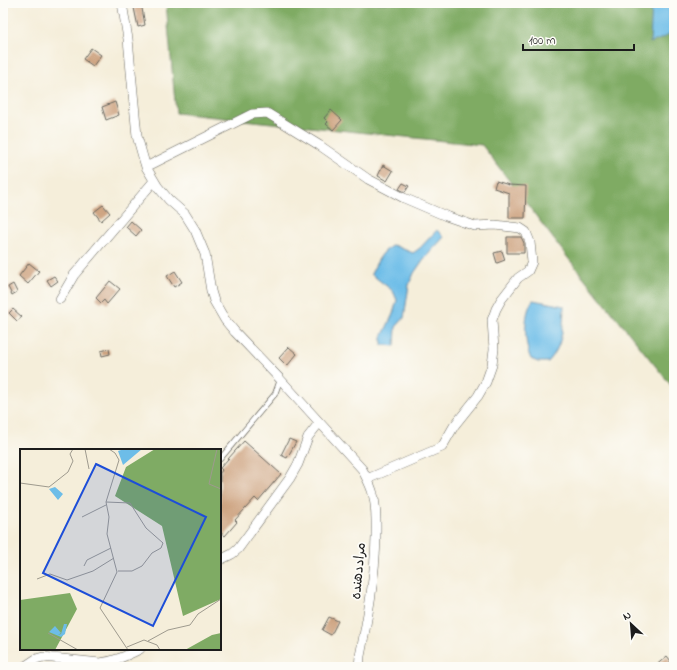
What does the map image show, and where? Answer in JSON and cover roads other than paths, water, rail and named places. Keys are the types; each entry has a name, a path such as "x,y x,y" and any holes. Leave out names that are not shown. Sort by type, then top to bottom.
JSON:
{"street":[{"name":"مراددهنده","path":"122,3 128,38 137,136 146,166 154,181 169,200 185,214 195,230 205,254 214,301 225,320 353,460 367,479 374,495 376,523 375,565 359,667"},
{"path":"146,166 252,114 267,113 319,144 368,179 404,198 446,216 475,226 520,228 526,232 530,242 532,262 528,271 518,278 496,309 492,320 494,349 492,365 486,382 478,396 454,426 442,448 367,479"},
{"path":"60,299 74,275 154,181"},
{"path":"221,560 238,549 290,478 298,464 308,437 319,423"},
{"path":"24,667 36,659 43,657 100,663 109,662 118,660 138,650"}],"lane":[{"path":"221,458 275,394 280,379"}],"water":[{"path":"652,3 670,3 674,25 670,33 665,37 650,43"},
{"path":"437,230 444,237 423,260 414,273 409,285 404,318 396,327 395,346 382,345 382,337 393,314 397,300 393,291 371,274 377,261 382,254 393,245 413,253 420,248"},
{"path":"533,300 564,306 559,343 553,356 548,362 538,362 531,359 527,346 527,313"}]}
